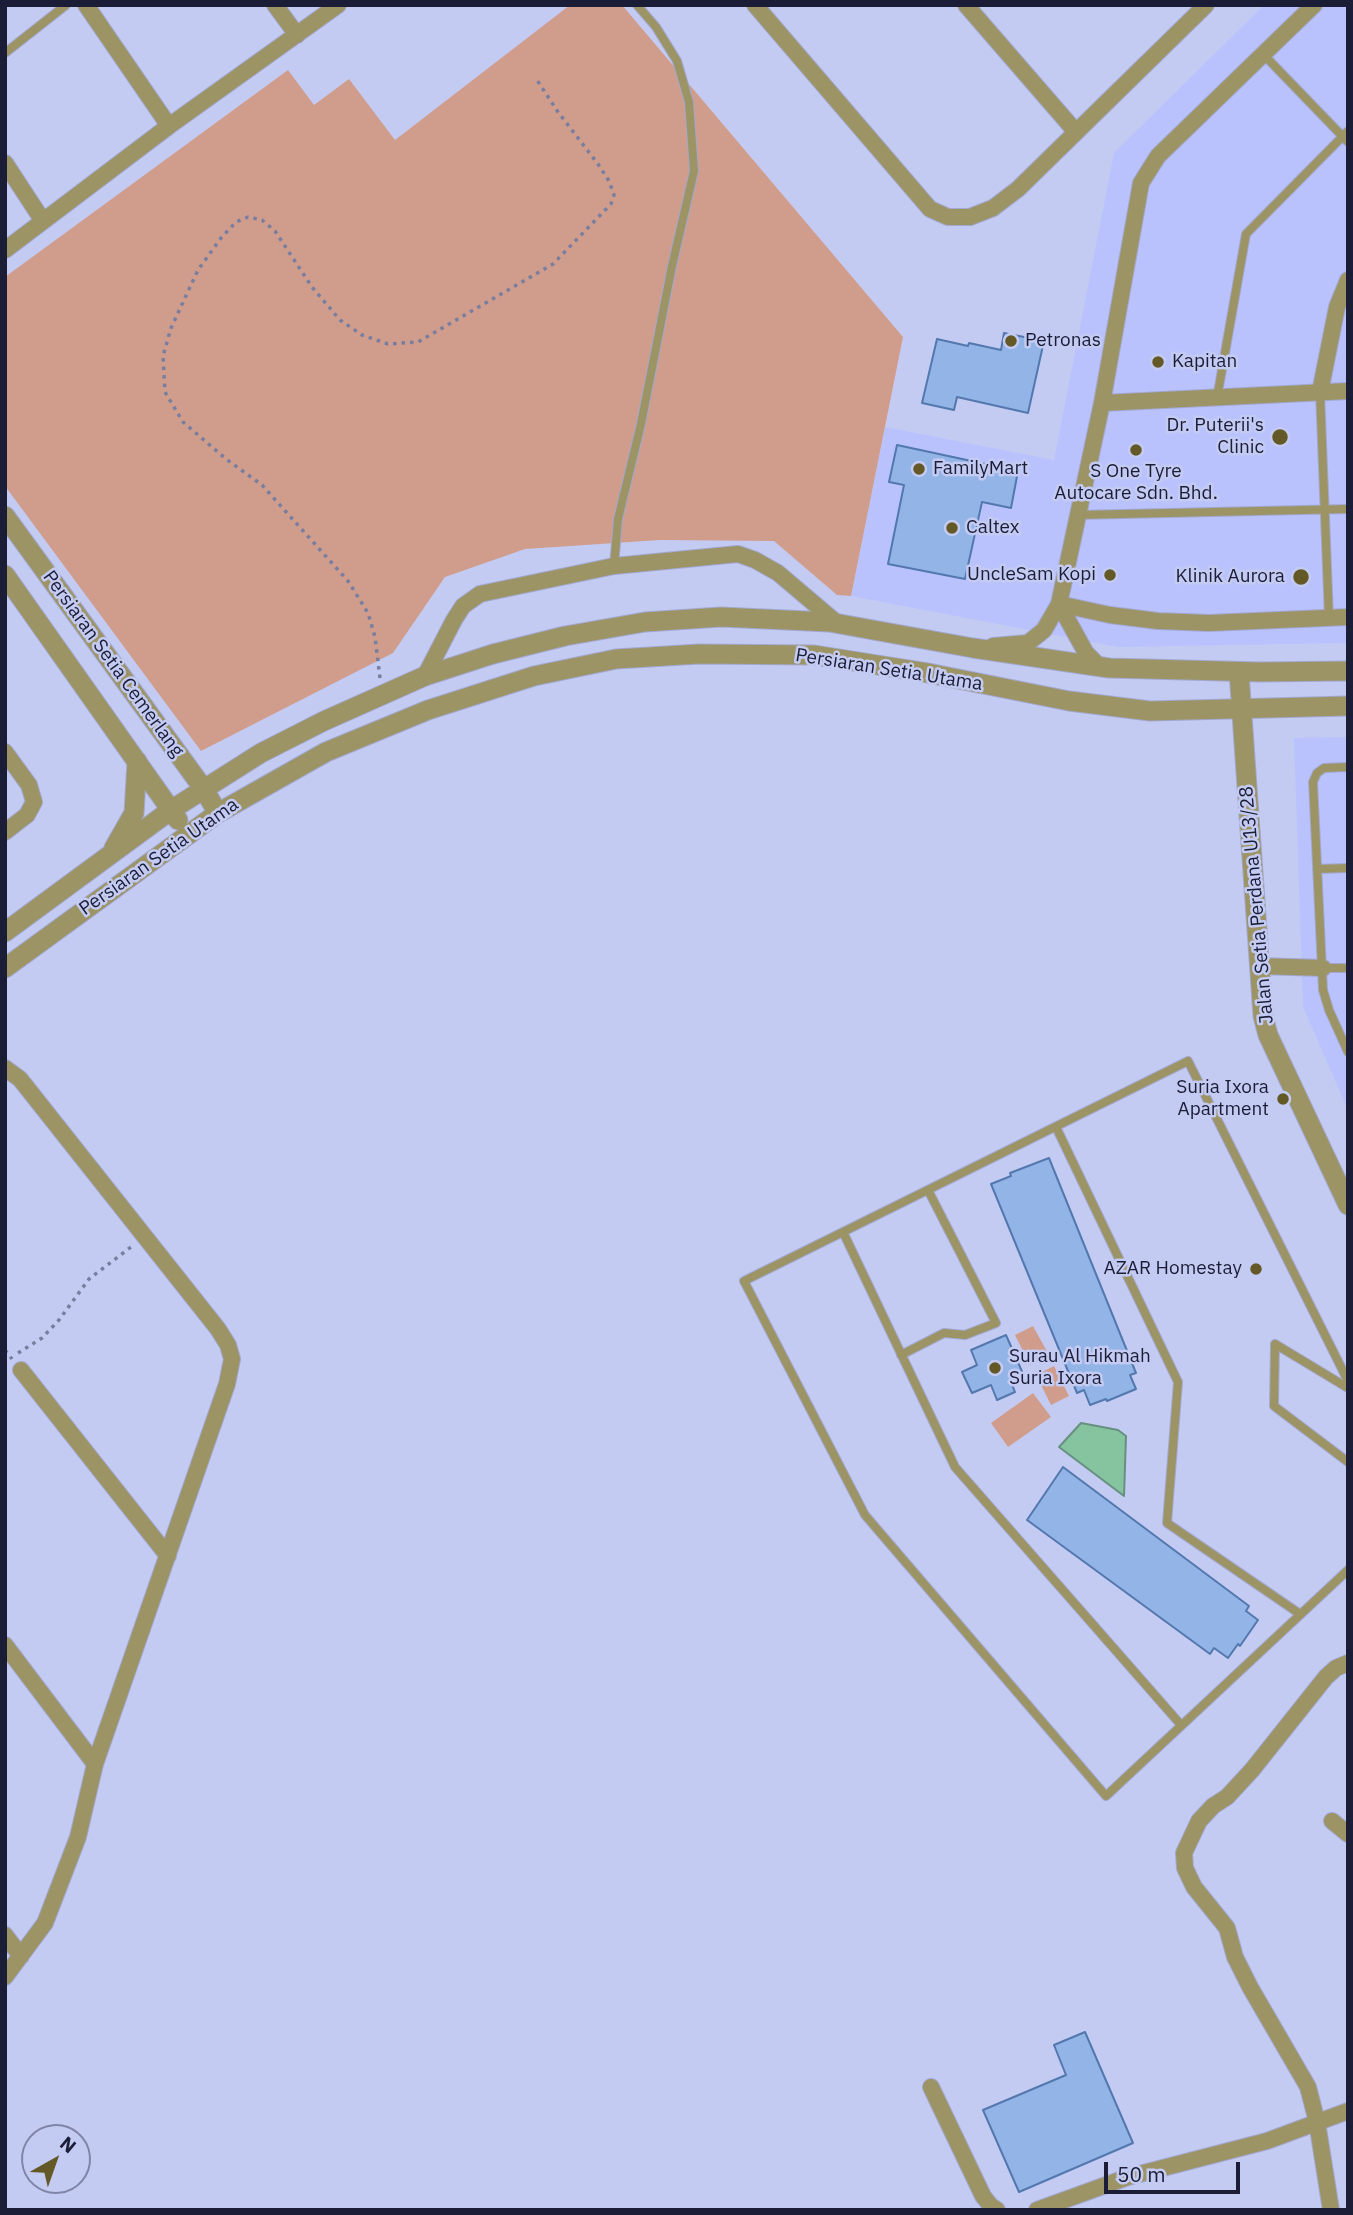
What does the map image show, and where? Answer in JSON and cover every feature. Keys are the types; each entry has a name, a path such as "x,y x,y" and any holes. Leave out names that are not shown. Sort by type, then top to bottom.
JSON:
{"street":[{"path":"86,5 169,126"},
{"path":"275,5 297,35"},
{"path":"5,250 169,126 338,5"},
{"path":"966,5 1076,132"},
{"path":"973,648 1028,643 1044,630 1059,604 1102,403 1141,183 1158,156 1314,5"},
{"path":"764,8 930,209 948,217 970,217 993,208 1018,189 1198,8"},
{"path":"5,163 43,221"},
{"path":"1320,392 1337,307 1348,280"},
{"path":"1102,403 1348,391"},
{"name":"Persiaran Setia Cemerlang","path":"5,516 203,788 218,813"},
{"path":"425,676 454,620 464,606 480,594 614,566 738,554 778,573 837,623"},
{"name":"Persiaran Setia Cemerlang","path":"5,575 187,835"},
{"path":"1059,604 1110,615 1158,621 1209,623 1348,617"},
{"path":"1059,604 1086,653 1099,666"},
{"name":"Persiaran Setia Utama","path":"5,932 171,810 261,753 383,693 425,676 493,654 565,636 645,622 721,617 837,623 973,648 1099,666 1239,672 1348,671"},
{"name":"Persiaran Setia Utama","path":"5,968 218,813 327,752 428,710 534,676 616,659 699,654 814,655 928,673 1069,701 1150,711 1348,706"},
{"name":"Jalan Setia Perdana U13/28","path":"1239,672 1263,1016 1268,1035 1348,1205"},
{"path":"5,752 29,785 34,802 27,815 5,832"},
{"path":"110,855 134,813 137,761"},
{"path":"1259,966 1323,968"},
{"path":"5,1068 20,1079 218,1329 228,1345 232,1359 227,1384 95,1764 78,1836 45,1923 5,1977"},
{"path":"16,1364 168,1556"},
{"path":"5,1644 95,1764"},
{"path":"1331,2210 1317,2122 1308,2087 1234,1957 1227,1928 1194,1887 1185,1868 1184,1853 1199,1821 1213,1806 1227,1797 1252,1770 1326,1677 1336,1668 1348,1663"},
{"path":"1332,1822 1348,1834"},
{"path":"5,1935 21,1956"},
{"path":"931,2087 983,2196 990,2206 998,2210"},
{"path":"1037,2210 1128,2177 1267,2141 1348,2111"}],"lane":[{"path":"5,53 66,5"},
{"path":"614,566 618,519 641,424 694,171 689,102 677,61 656,27 637,5"},
{"path":"1217,398 1246,234 1346,137 1264,55"},
{"path":"1320,392 1329,618"},
{"path":"1078,515 1348,509"},
{"path":"1348,767 1324,768 1317,773 1313,782 1323,990 1348,1052"},
{"path":"1317,869 1348,868"},
{"path":"1323,968 1348,968"},
{"path":"1348,1381 1188,1062 744,1281 864,1515 1106,1796 1348,1570"},
{"path":"1056,1127 1178,1382 1167,1523 1300,1614"},
{"path":"901,1354 944,1333 965,1335 996,1323 928,1190"},
{"path":"843,1232 955,1467 1181,1726"},
{"path":"1348,1388 1275,1344 1274,1406 1348,1462"}],"path":[{"path":"383,693 375,637 368,613 348,581 262,485 183,422 164,392 163,356 171,328 198,270 220,238 236,222 248,217 262,220 275,231 312,287 340,320 362,335 388,344 418,342 553,264 611,204 614,195 598,164 537,80"},
{"path":"16,1364 59,1321 89,1279 144,1237"},
{"path":"5,1350 16,1364"},
{"path":"5,1363 16,1364"}],"shaded area":[{"path":"570,5 622,5 903,337 851,596 837,595 774,541 660,540 525,549 445,577 393,653 201,751 5,486 5,277 288,70 314,105 349,79 395,140"},
{"path":"1264,5 1348,5 1348,643 1118,647 851,596 885,427 1054,460 1114,153"},
{"path":"1348,737 1348,1110 1303,1007 1294,738"},
{"path":"1033,1326 1049,1355 1030,1365 1015,1335"},
{"path":"1054,1366 1069,1396 1051,1405 1036,1375"},
{"path":"1033,1393 1051,1417 1008,1447 991,1423"},
{"path":"1081,1423 1118,1430 1126,1436 1124,1496 1059,1447"}],"building":[{"path":"1004,333 1044,341 1028,413 957,397 954,410 922,403 937,339 1001,350"},
{"path":"897,445 1018,471 1011,508 982,502 965,579 888,564 904,485 889,482"},
{"path":"1049,1158 1136,1373 1130,1375 1136,1389 1090,1405 1084,1390 1077,1393 991,1184 1011,1176 1010,1173"},
{"name":"Surau Al Hikmah Suria Ixora","path":"1006,1335 1024,1376 1011,1382 1015,1392 997,1400 991,1385 972,1393 962,1372 977,1365 971,1350"},
{"path":"1063,1467 1249,1606 1246,1611 1258,1620 1228,1658 1214,1648 1210,1654 1027,1520"},
{"path":"1085,2032 1133,2143 1019,2192 983,2110 1066,2075 1054,2045"}],"place":[{"name":"Petronas","path":"1011,341"},
{"name":"Kapitan","path":"1158,362"},
{"name":"Dr. Puterii's Clinic","path":"1280,437"},
{"name":"S One Tyre Autocare Sdn. Bhd.","path":"1136,450"},
{"name":"FamilyMart","path":"919,469"},
{"name":"Caltex","path":"952,528"},
{"name":"UncleSam Kopi","path":"1110,575"},
{"name":"Klinik Aurora","path":"1301,577"},
{"name":"Suria Ixora Apartment","path":"1283,1099"},
{"name":"AZAR Homestay","path":"1256,1269"},
{"name":"Surau Al Hikmah Suria Ixora","path":"995,1368"}]}
